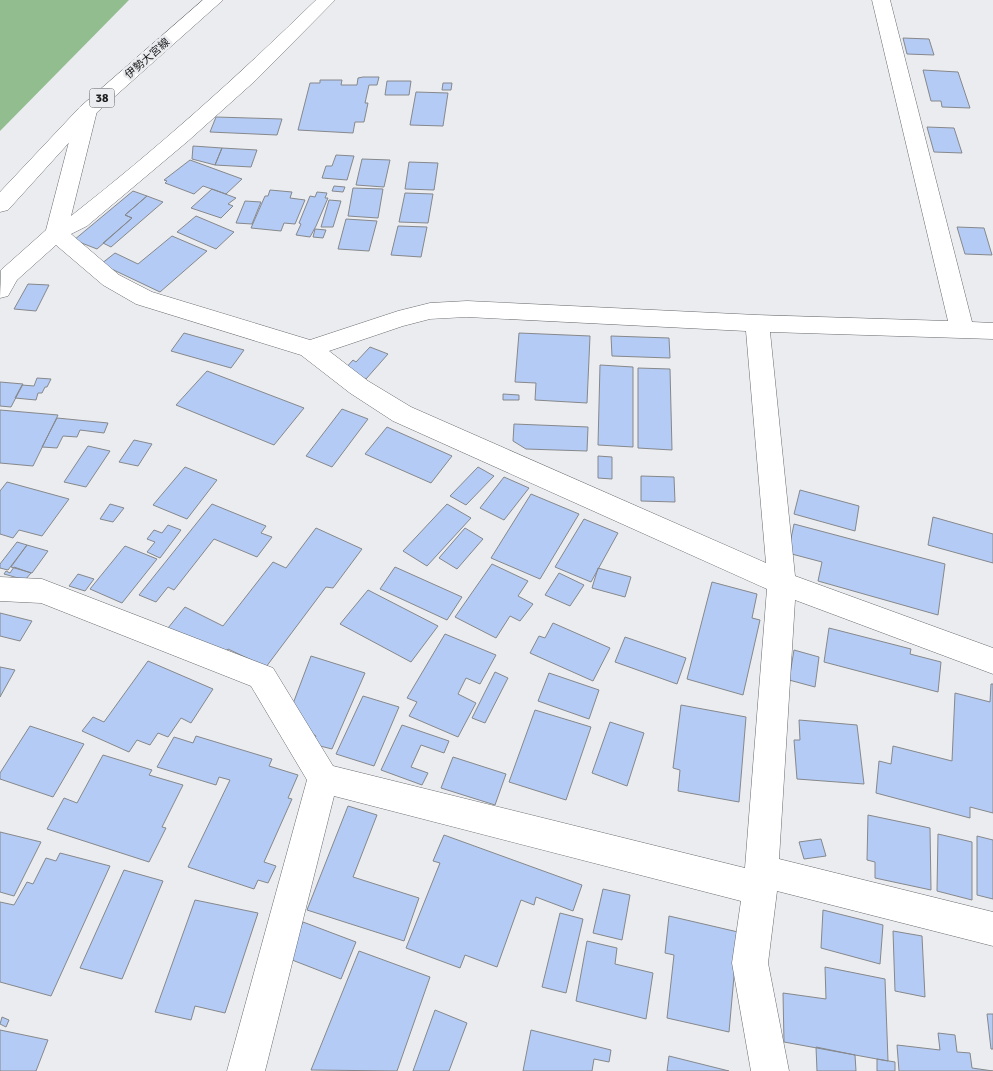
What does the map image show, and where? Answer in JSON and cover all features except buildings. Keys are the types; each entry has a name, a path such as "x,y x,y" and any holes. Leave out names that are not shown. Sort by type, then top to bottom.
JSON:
{"street":[{"name":"伊勢大宮線","path":"0,205 88,111 214,0"},
{"path":"0,290 10,274 56,234 79,221 180,137 249,76 326,0"},
{"path":"881,0 962,329"},
{"path":"56,234 88,111"},
{"path":"56,234 112,280 144,298 310,349 359,387 402,414 782,583 993,661"},
{"path":"310,349 398,319 430,311 466,309 757,323 993,331"},
{"path":"757,323 782,583 761,880 750,963 770,1071"},
{"path":"0,588 42,591 262,677 323,778 761,880 993,929"},
{"path":"246,1071 323,778"}],"green space":[{"path":"0,0 129,0 0,131"}]}
